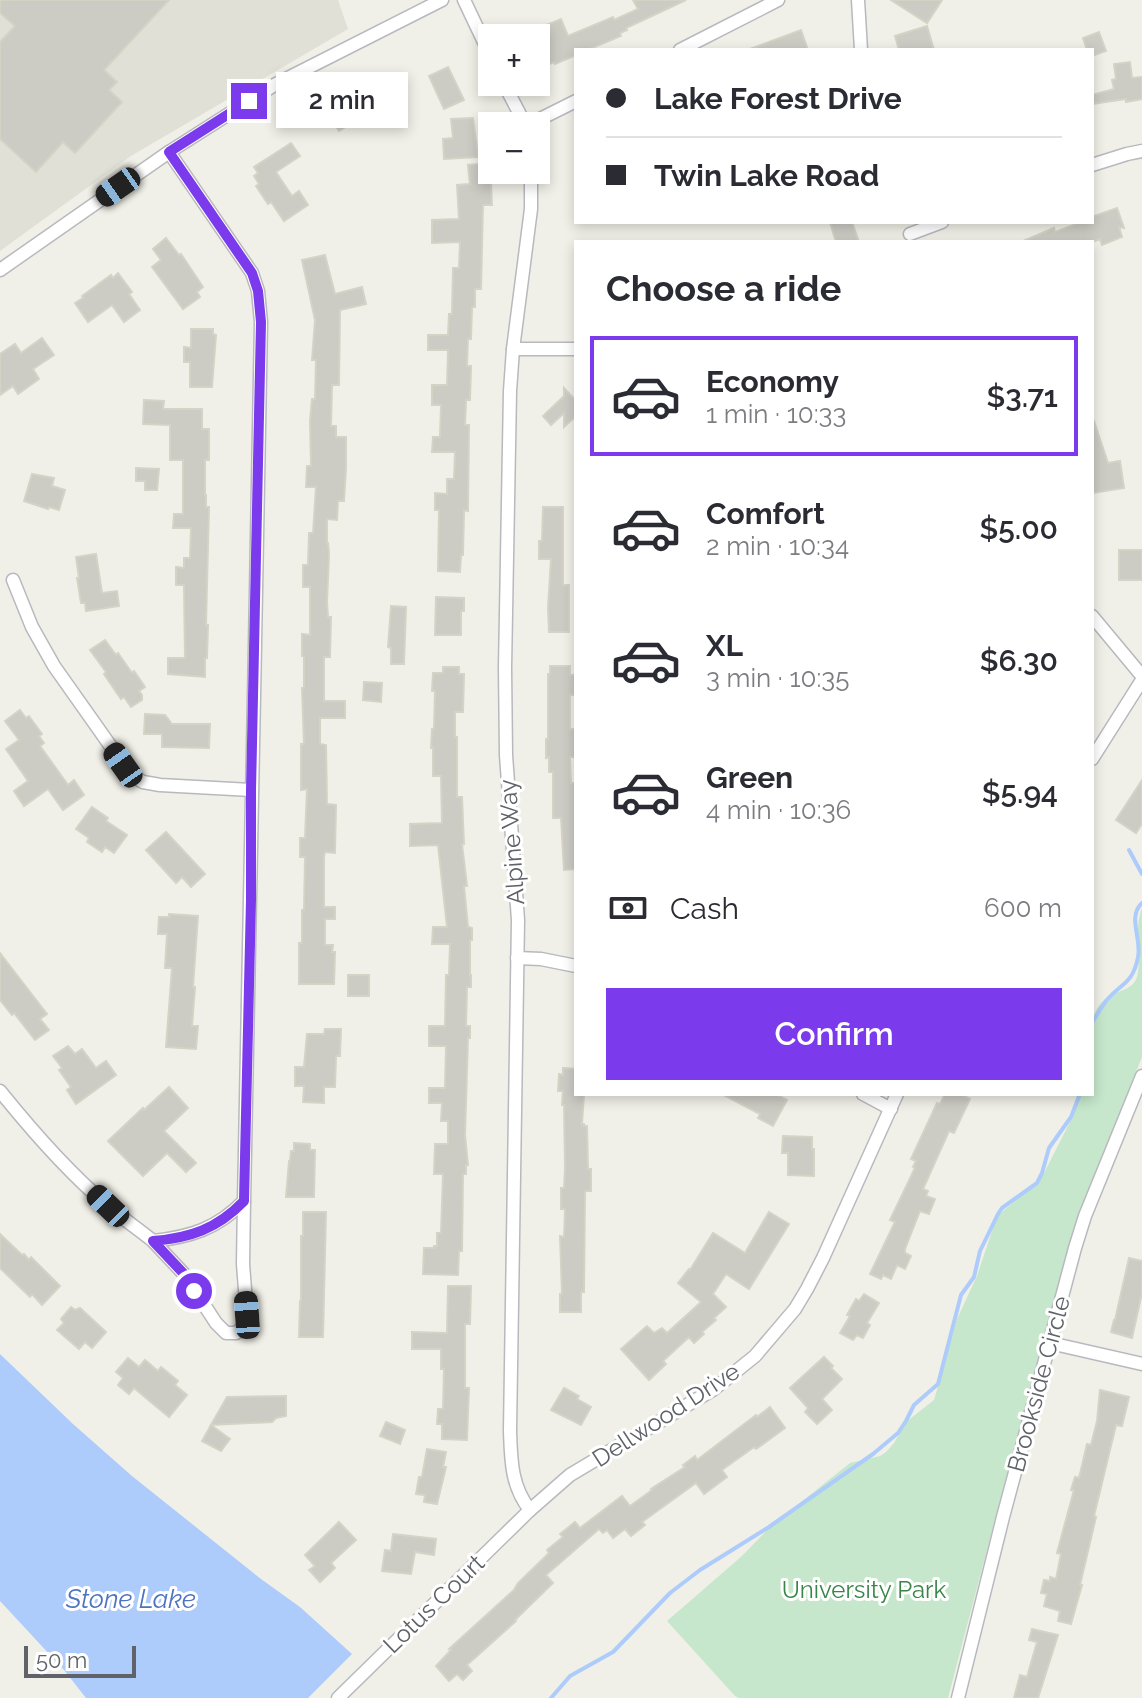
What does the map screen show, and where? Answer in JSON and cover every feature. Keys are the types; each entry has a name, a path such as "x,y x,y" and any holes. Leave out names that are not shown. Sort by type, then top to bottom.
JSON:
{"street":[{"path":"0,270 169,152 296,72 442,0"},
{"path":"464,0 478,30"},
{"path":"684,48 778,0"},
{"path":"858,0 861,48"},
{"path":"550,114 574,102"},
{"path":"1094,164 1142,151"},
{"path":"0,1091 69,1169 108,1206 153,1241 184,1274 226,1333 236,1333 245,1326 243,1264 260,338 258,291 246,262 169,152"},
{"name":"Alpine Way","path":"530,1510 522,1499 512,1471 510,1431 517,958 516,884 506,755 505,668 510,391 531,209 531,184"},
{"path":"910,233 936,224"},
{"path":"513,349 574,349"},
{"path":"13,580 32,627 54,666 131,775 143,782 160,785 251,790"},
{"path":"1094,618 1142,678 1094,756"},
{"path":"517,958 574,966"},
{"name":"Brookside Circle","path":"958,1698 1003,1517 1085,1216 1142,1076"},
{"path":"867,1096 891,1109"},
{"name":"Dellwood Drive","path":"530,1510 570,1475 714,1389 755,1356 775,1334 795,1309 823,1258 896,1096"},
{"path":"153,1241 180,1238 207,1230 244,1201"},
{"path":"1050,1343 1142,1364"},
{"name":"Lotus Court","path":"338,1698 530,1510"}],"shaded area":[{"path":"0,0 338,0 348,29 131,156 0,251"}],"green space":[{"name":"University Park","path":"1142,908 1142,1057 1078,1216 948,1698 735,1696 667,1621 742,1556 771,1526 850,1463 886,1452 906,1422 934,1400 957,1319 977,1276 997,1216 1043,1175 1073,1116 1077,1096 1094,1096 1094,1016 1103,1001 1129,987 1137,977"}],"water":[{"name":"Stone Lake","path":"0,1354 132,1476 300,1607 352,1654 308,1698 86,1698 0,1601"}],"building":[{"path":"0,0 169,0 104,70 117,82 109,90 122,102 75,153 63,142 36,172 0,139 0,42 15,26 0,13"},
{"path":"633,0 686,0 626,28 620,33 621,36 592,48 574,48 574,56 550,64 548,24 561,19 568,36 613,17 614,20 638,9"},
{"path":"891,0 942,0 927,23"},
{"path":"927,26 933,48 898,48 895,36"},
{"path":"801,30 807,48 753,48"},
{"path":"1099,32 1106,51 1094,55 1094,48 1086,48 1083,38"},
{"path":"1130,62 1132,78 1142,77 1142,99 1094,104 1094,94 1114,89 1114,64"},
{"path":"448,67 464,100 444,109 429,76"},
{"path":"365,90 379,112 354,127 352,123 339,131 330,117 346,108 343,104"},
{"path":"473,118 478,157 444,159 443,139 453,138 451,119"},
{"path":"291,143 300,156 276,172 292,196 299,191 308,205 284,221 256,186 259,184 254,176 258,173 254,167"},
{"path":"478,164 478,184 491,184 492,205 483,205 481,289 475,289 471,339 468,339 470,400 466,400 465,425 469,425 468,511 464,510 463,555 460,572 438,571 439,510 435,510 435,493 447,494 447,479 454,479 455,452 432,452 433,437 440,437 441,405 432,405 432,385 447,385 448,350 428,350 428,335 448,335 449,314 452,314 453,268 459,268 460,242 432,243 432,220 459,219 457,185 470,184 468,165"},
{"path":"1117,208 1124,228 1119,227 1122,237 1102,245 1100,239 1094,242 1026,240 1054,228 1055,232 1077,224 1094,224 1094,216"},
{"path":"831,224 853,224 858,240 835,240"},
{"path":"166,238 203,287 197,292 200,297 183,309 152,267 161,260 153,249"},
{"path":"325,255 335,294 362,287 366,304 340,310 339,385 332,385 331,426 336,426 336,437 346,437 344,501 338,501 337,520 327,519 327,602 328,617 331,617 330,657 324,657 324,701 345,701 345,718 320,718 320,744 326,745 327,804 336,805 335,853 325,852 324,857 324,907 335,907 335,919 325,919 325,945 333,945 332,952 335,952 334,984 299,984 305,857 300,857 300,838 305,838 307,789 301,790 301,744 304,744 302,634 310,635 310,587 303,587 303,565 308,565 316,487 306,487 307,466 311,466 310,421 312,399 315,399 316,360 312,360 315,320 302,260"},
{"path":"118,273 140,310 124,322 112,305 88,322 75,303"},
{"path":"191,329 213,329 216,335 212,387 190,387 190,362 184,362 184,347 191,348"},
{"path":"42,338 54,355 33,369 39,379 18,394 13,386 0,395 0,354 15,344 21,353"},
{"path":"564,388 574,399 574,418 564,427 564,413 551,425 543,416 564,396"},
{"path":"144,400 164,401 163,409 202,409 202,429 209,429 209,460 205,460 206,507 209,507 205,677 168,674 168,658 185,658 184,585 176,585 176,567 184,568 184,558 190,558 191,528 173,528 174,514 183,514 183,460 170,460 170,425 143,424"},
{"path":"1094,421 1108,463 1120,461 1124,488 1094,493"},
{"path":"136,468 159,469 157,490 145,490 145,481 136,481"},
{"path":"32,474 54,478 52,486 65,490 59,510 24,501"},
{"path":"543,507 563,507 563,585 569,585 569,632 549,632 551,559 539,559"},
{"path":"1119,550 1142,550 1142,580 1119,580"},
{"path":"96,554 102,593 117,591 119,606 86,611 85,603 81,603 76,557"},
{"path":"436,597 464,598 461,635 435,635"},
{"path":"391,606 406,607 404,664 391,664 391,648 388,647"},
{"path":"105,640 145,687 139,691 142,700 131,707 124,697 121,699 90,650"},
{"path":"550,666 570,666 570,675 574,675 574,695 570,695 570,729 574,729 574,757 570,757 571,783 574,783 574,869 564,870 561,818 553,818 553,772 549,772 549,757 546,758"},
{"path":"443,667 459,667 459,674 464,674 463,712 455,712 455,737 457,797 462,797 462,844 467,886 464,886 468,927 472,928 471,987 467,987 466,1026 470,1026 465,1135 468,1165 466,1174 463,1174 462,1251 459,1251 458,1275 423,1274 424,1248 437,1246 437,1233 441,1233 443,1174 434,1174 435,1144 448,1144 448,1121 441,1121 442,1103 429,1103 429,1088 445,1088 446,1046 429,1046 429,1026 445,1026 450,944 432,944 433,927 447,927 438,845 410,846 410,824 442,823 441,776 433,776 431,748 434,729 433,673 443,673"},
{"path":"364,682 382,683 381,702 363,700"},
{"path":"20,710 26,718 29,716 42,734 39,736 44,743 40,746 68,785 74,780 84,795 63,810 48,789 24,806 14,791 28,781 6,749 19,740 5,721"},
{"path":"145,714 165,715 172,724 210,724 209,748 162,747 162,734 144,734"},
{"path":"1142,780 1142,824 1136,833 1116,820"},
{"path":"92,807 127,835 114,853 105,847 102,852 87,842 89,838 76,829"},
{"path":"166,832 205,874 191,887 182,877 176,883 146,850"},
{"path":"169,914 198,916 192,1026 198,1026 196,1049 166,1047 172,968 165,968 167,934 158,934 159,917 169,917"},
{"path":"0,953 47,1014 40,1019 49,1030 35,1040 0,1000"},
{"path":"348,975 369,975 369,996 348,996"},
{"path":"325,1029 341,1029 335,1087 324,1087 324,1103 303,1102 304,1086 295,1086 295,1067 304,1067 307,1034 324,1034"},
{"path":"68,1046 75,1054 82,1049 96,1068 106,1061 116,1075 76,1104 67,1090 71,1087 59,1070 62,1068 53,1056"},
{"path":"563,1068 574,1069 574,1096 584,1096 582,1124 587,1126 588,1169 591,1169 591,1191 585,1191 581,1312 560,1312 560,1236 564,1237 565,1209 561,1209 561,1188 564,1188 565,1168 563,1091 558,1091 559,1074 563,1075"},
{"path":"169,1087 188,1108 164,1131 196,1163 186,1172 167,1153 143,1176 108,1141"},
{"path":"726,1096 779,1096 787,1100 773,1126 758,1118 760,1114"},
{"path":"944,1096 970,1099 954,1133 949,1131 923,1189 928,1191 926,1196 935,1199 929,1214 920,1211 905,1249 905,1253 911,1256 905,1269 897,1265 891,1279 883,1275 881,1279 870,1274 895,1222 890,1220 915,1168 916,1161 911,1159 937,1103 940,1104"},
{"path":"783,1136 812,1137 814,1176 788,1175 788,1153 782,1153"},
{"path":"294,1143 310,1144 310,1150 315,1150 314,1197 286,1197"},
{"path":"303,1212 326,1212 323,1337 299,1337"},
{"path":"769,1212 789,1224 749,1289 726,1274 713,1294 726,1307 702,1332 704,1334 694,1343 689,1337 663,1361 666,1364 649,1380 621,1349 647,1326 654,1333 662,1328 667,1333 701,1302 678,1283 713,1233 745,1253"},
{"path":"0,1234 22,1255 29,1260 31,1257 60,1286 42,1305 0,1268"},
{"path":"1129,1258 1142,1261 1142,1293 1132,1338 1111,1332"},
{"path":"448,1286 471,1286 470,1324 465,1324 465,1388 469,1388 467,1440 442,1439 442,1424 437,1424 438,1409 443,1409 441,1349 412,1349 412,1332 447,1333"},
{"path":"864,1294 879,1303 867,1323 870,1325 863,1338 857,1335 853,1340 840,1333 856,1299 859,1301"},
{"path":"71,1307 75,1310 80,1308 106,1332 92,1348 85,1342 79,1349 57,1330"},
{"path":"824,1357 842,1379 822,1399 832,1410 817,1424 805,1412 808,1408 790,1388"},
{"path":"128,1358 139,1367 145,1360 158,1371 161,1367 178,1381 175,1385 187,1395 169,1417 134,1388 129,1394 118,1385 123,1378 116,1372"},
{"path":"564,1388 591,1407 581,1425 551,1410"},
{"path":"1100,1390 1129,1397 1122,1426 1116,1425 1071,1624 1058,1621 1060,1611 1044,1606 1047,1594 1041,1593 1044,1580 1050,1581 1050,1577 1056,1579 1061,1554 1057,1553 1074,1490 1071,1490 1075,1477 1079,1478 1087,1444 1091,1445"},
{"path":"286,1396 286,1416 272,1422 211,1425 227,1397"},
{"path":"770,1407 785,1428 722,1470 727,1477 704,1494 696,1483 642,1522 645,1525 631,1536 625,1529 613,1538 607,1530 603,1533 599,1529 546,1575 553,1583 467,1665 472,1671 463,1680 457,1674 449,1681 436,1666 449,1649 514,1590 549,1553 547,1550 563,1537 560,1534 575,1522 580,1528 622,1496 630,1506 685,1467 683,1465 695,1456 697,1460"},
{"path":"386,1422 405,1430 400,1444 380,1436"},
{"path":"211,1425 230,1439 221,1451 202,1441"},
{"path":"427,1449 446,1452 443,1467 446,1467 437,1504 424,1502 425,1495 416,1494"},
{"path":"339,1522 356,1540 331,1563 335,1568 320,1582 309,1570 315,1566 305,1555"},
{"path":"393,1534 436,1539 434,1555 415,1552 411,1574 382,1571 385,1550 391,1551"},
{"path":"1032,1629 1058,1635 1038,1698 1014,1698 1020,1675 1027,1677 1037,1642 1029,1640"}],"waterway":[{"path":"1129,850 1142,874"},
{"path":"1094,1020 1136,966 1139,950 1135,921 1142,903"},
{"path":"551,1698 570,1676 613,1652 670,1593 700,1570 769,1527 898,1433 914,1405 938,1384 961,1295 974,1277 980,1251 998,1214 1037,1183 1049,1148 1071,1117 1079,1096"}],"route":[{"path":"194,1291 184,1274 153,1241 180,1238 207,1230 244,1201 261,322 258,291 252,273 169,152 249,101"}]}
